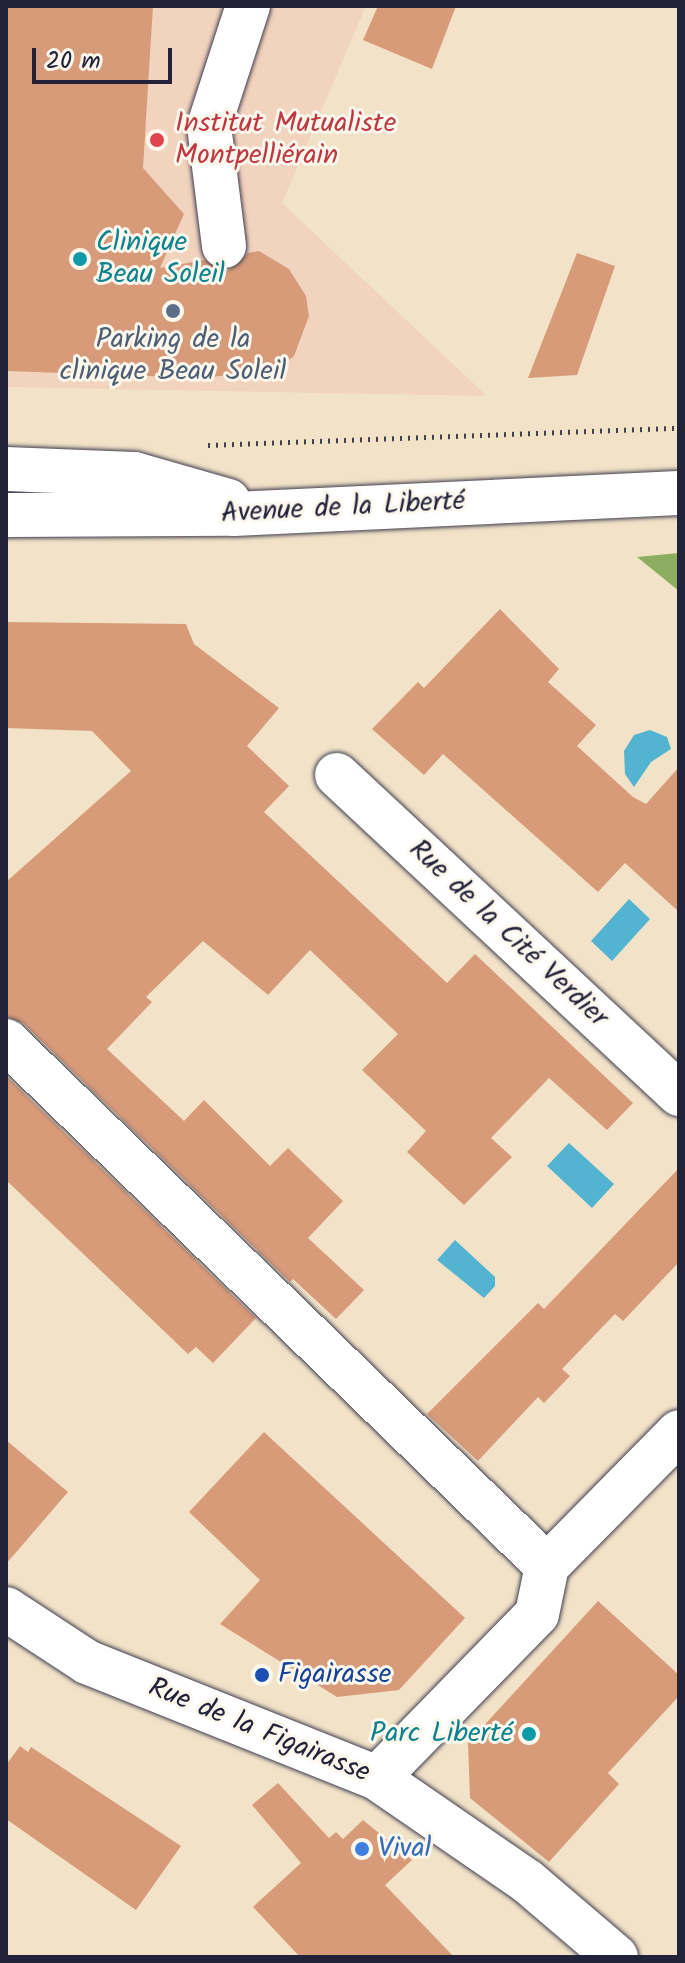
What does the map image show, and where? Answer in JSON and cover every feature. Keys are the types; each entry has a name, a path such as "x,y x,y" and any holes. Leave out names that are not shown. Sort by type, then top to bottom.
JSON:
{"street":[{"path":"224,246 209,126 248,6"},
{"path":"6,469 134,474 261,513"},
{"name":"Avenue de la Liberté","path":"6,515 261,513 679,493"},
{"name":"Rue de la Cité Verdier","path":"337,775 679,1094"},
{"path":"6,1041 547,1566"},
{"path":"377,1778 537,1614 547,1566 679,1432"},
{"name":"Rue de la Figairasse","path":"6,1609 87,1662 377,1778 527,1881 616,1957"}],"path":[{"path":"194,445 679,428"}],"shaded area":[{"name":"Institut Mutualiste Montpelliérain","path":"6,6 366,6 282,203 487,396 6,387"}],"green space":[{"path":"679,553 679,591 637,557"}],"water":[{"path":"650,730 667,737 671,749 651,762 634,787 625,774 624,751 634,735"},
{"path":"629,899 650,919 612,961 591,941"},
{"path":"569,1143 614,1184 592,1208 547,1166"},
{"path":"455,1240 495,1277 495,1286 484,1298 437,1260"}],"building":[{"path":"6,6 153,6 143,168 184,214 160,268 204,260 228,271 248,253 259,251 289,269 306,296 309,316 294,356 277,369 204,378 6,371"},
{"path":"378,6 456,6 432,69 363,40"},
{"path":"577,253 615,266 577,375 528,378"},
{"path":"500,609 559,669 548,682 596,725 577,746 633,797 646,804 679,767 679,912 625,863 598,892 443,754 424,775 372,729 418,682 424,688"},
{"path":"6,622 186,624 194,644 279,708 247,746 289,786 264,812 447,983 475,954 633,1103 607,1130 549,1078 491,1138 512,1157 464,1205 407,1152 426,1131 362,1070 398,1034 310,950 268,995 203,941 146,997 152,1002 107,1049 184,1121 204,1100 270,1166 288,1148 343,1201 308,1238 364,1290 336,1319 293,1279 290,1282 23,1023 6,1017 6,882 131,771 92,731 6,728"},
{"path":"6,1076 256,1318 213,1363 196,1347 188,1354 6,1180"},
{"path":"679,1168 679,1262 623,1321 615,1314 562,1369 570,1376 544,1403 538,1397 478,1461 427,1414 538,1303 544,1309"},
{"path":"264,1432 465,1618 399,1690 337,1697 220,1624 260,1580 189,1512"},
{"path":"6,1440 68,1492 6,1564"},
{"name":"Parc Liberté","path":"598,1601 679,1675 679,1696 608,1773 619,1784 549,1862 470,1798 468,1743"},
{"path":"20,1746 28,1752 31,1747 181,1846 136,1910 6,1819 6,1765"},
{"path":"278,1783 329,1838 336,1832 343,1839 363,1820 412,1860 385,1885 454,1957 300,1957 253,1907 301,1863 252,1805"}],"place":[{"name":"Institut Mutualiste Montpelliérain","path":"157,140"},
{"name":"Clinique Beau Soleil","path":"80,259"},
{"name":"Parking de la clinique Beau Soleil","path":"173,311"},
{"name":"Figairasse","path":"262,1675"},
{"name":"Parc Liberté","path":"529,1734"},
{"name":"Vival","path":"362,1849"}]}
